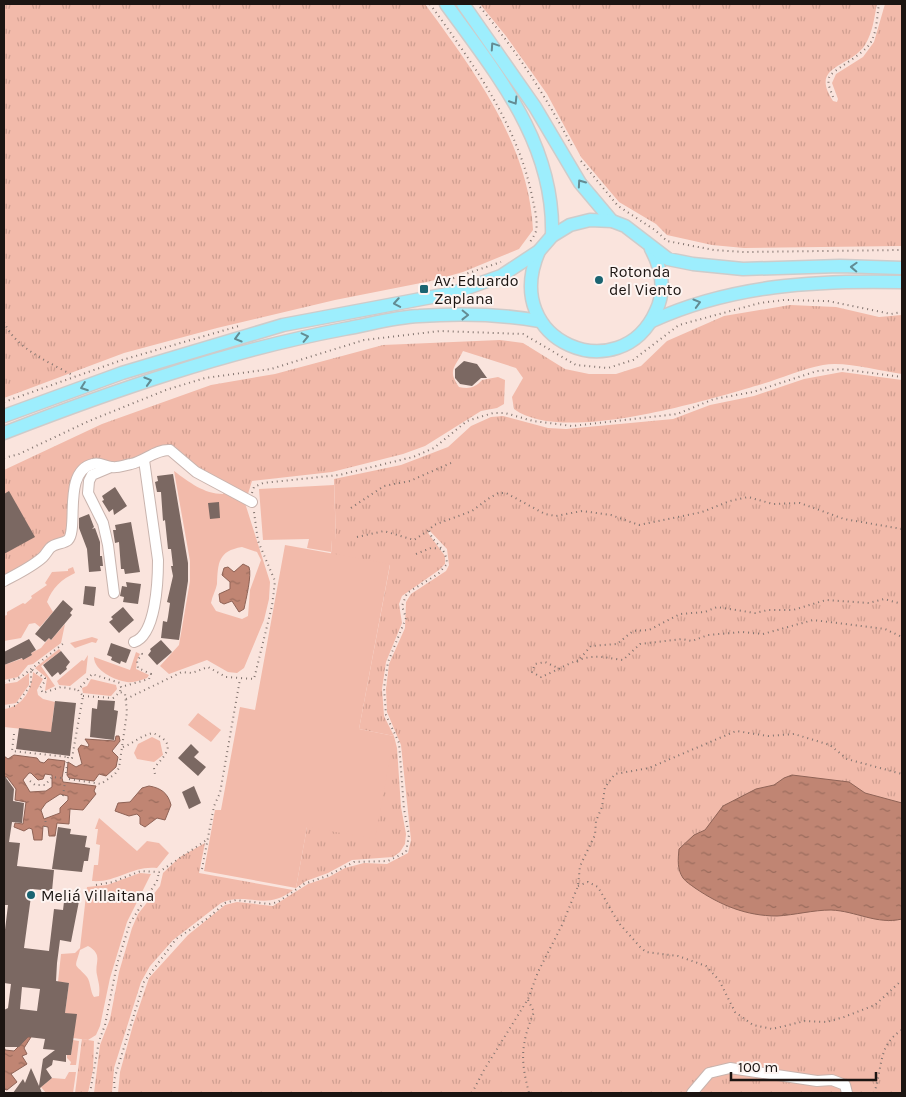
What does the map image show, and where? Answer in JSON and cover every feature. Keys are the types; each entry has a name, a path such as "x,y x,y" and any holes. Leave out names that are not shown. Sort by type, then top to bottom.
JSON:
{"main road":[{"path":"446,4 495,70 530,130 543,166 550,195 553,213 552,236"},
{"path":"464,4 535,107 580,183 612,221"},
{"path":"4,416 122,373 283,325 453,293 501,276 539,251 552,236 570,225 590,220 612,221 632,230 648,245 668,259 743,269 840,266 902,268"},
{"path":"648,245 658,262 662,282 660,302 652,321"},
{"path":"539,251 532,268 530,286 532,304 540,321 555,337 574,348 596,352 618,348 631,341 652,321 700,302 770,287 800,283 902,282"},
{"path":"4,433 120,390 245,351 319,334 417,316 509,316 540,321"}],"lane":[{"path":"114,593 108,545 103,523 88,493 87,486 92,475 111,467 144,460 157,452 170,450 196,472 252,502"},
{"path":"134,642 140,640 150,628 158,573 158,560 144,460"},
{"path":"4,581 35,563 56,544 68,540 75,486 81,472 94,464 103,464 111,467"},
{"path":"692,1093 709,1073 730,1068 817,1081 832,1080 845,1085 847,1093"}],"path":[{"path":"430,4 469,59 509,126 528,176 536,217 536,232 526,250"},
{"path":"477,4 505,38 545,95 575,151"},
{"path":"833,97 829,86 829,77 832,72 848,64 870,43 876,30 879,4"},
{"path":"579,159 618,206 656,230 667,241 714,250 744,252 902,250"},
{"path":"431,286 505,261"},
{"path":"4,458 19,454 89,421 166,390 205,378 271,369 364,340 440,330 524,334 576,364 608,368 633,360 679,325 760,303 784,300 828,301 891,314 902,312"},
{"path":"4,322 8,331 24,348 74,376"},
{"path":"4,402 122,360 244,324"},
{"path":"126,699 182,672 192,673 208,667 226,677 254,679 272,606 275,581 258,541 252,502 254,487 263,483 339,475 413,457 434,448 467,421 494,413 505,413 549,424 572,426 677,414 714,399 753,392 817,371 841,369 902,377"},
{"path":"350,508 384,486 410,482 451,462"},
{"path":"357,537 384,531 414,540 434,525 472,511 498,493 506,493 545,514 556,516 582,511 611,515 639,525 702,512 730,501 748,497 773,504 800,503 844,519 902,529"},
{"path":"115,1093 114,1080 144,982 176,940 208,918 225,903 236,900 269,904 278,902 304,884 327,876 354,862 388,860 406,852 409,835 404,809 399,743 386,715 384,688 388,662 406,618 402,606 407,593 444,569 447,564 444,550 430,534 429,530"},
{"path":"416,554 432,548 444,550"},
{"path":"576,662 591,646 617,644 633,631 649,630 680,614 705,612 717,607 754,613 768,610 793,610 826,600 869,603 884,599 902,604"},
{"path":"560,669 545,662 535,664 532,672 541,676 560,669 576,662 593,656 623,660 640,644 682,639 692,641 708,635 742,632 763,634 813,620 885,629 902,637"},
{"path":"121,687 149,679 152,676 138,668 137,661 142,652 132,650 134,642"},
{"path":"4,682 21,677 64,643"},
{"path":"14,734 12,751 72,758 82,696 78,690 61,688 43,693 40,688 45,678 31,669"},
{"path":"4,707 15,706 31,685 31,669"},
{"path":"78,690 92,674 120,683 120,692 113,698 82,696"},
{"path":"202,869 214,806 220,793 240,679"},
{"path":"69,780 101,784 115,774 119,768 127,712 125,694 120,692"},
{"path":"472,1093 528,999 578,886 580,866 595,835 596,821 602,807 605,787 615,774 649,768 736,731 768,736 794,734 830,746 848,759 902,774"},
{"path":"123,746 135,743 146,734 153,733 165,740 168,747 167,754 154,768 154,775"},
{"path":"66,773 68,757"},
{"path":"30,781 35,785 45,785 52,777 62,778"},
{"path":"63,796 65,782"},
{"path":"45,828 46,817"},
{"path":"96,884 113,882 141,871 158,872 208,839"},
{"path":"90,1093 96,1055 105,1025 117,964 130,923 157,880 158,872"},
{"path":"578,886 588,882 598,887 618,922 646,952 678,956 706,966 719,980 735,1012 753,1025 772,1029 805,1021 827,1022 844,1017 874,1005 902,980"},
{"path":"528,999 534,1012 522,1047 524,1075 529,1093"},
{"path":"874,1093 880,1079 882,1051 895,1034 902,1030"}],"green space":[{"path":"4,4 425,4 480,82 510,138 529,198 533,230 519,249 463,272 431,281 335,300 217,328 124,353 4,398"},
{"path":"480,4 877,4 872,30 865,45 858,53 834,68 826,80 827,89 833,101 837,102 838,99 832,83 836,74 863,57 874,42 885,4 902,4 902,246 744,248 712,245 667,235 656,224 619,202 581,157 547,94 506,36"},
{"path":"790,305 836,307 879,317 902,315 902,374 852,365 823,365 707,400 672,408 636,416 565,423 536,419 514,409 512,397 523,378 516,368 463,351 453,373 453,377 459,387 472,387 482,380 498,377 505,380 504,404 497,408 481,411 425,446 403,454 332,472 252,481 247,497 197,468 179,452 133,461 85,464 73,486 67,504 68,527 64,537 44,553 4,578 4,470 102,424 211,385 275,374 383,345 500,340 523,343 565,369 589,374 616,374 641,366 667,341 724,316"},
{"name":"Meliá Villaitana","path":"842,372 902,380 902,1093 118,1093 120,1072 149,978 188,935 225,905 237,902 273,906 308,884 329,877 345,868 364,863 387,864 408,853 411,840 401,745 387,712 386,689 389,664 405,628 406,602 411,594 446,571 449,565 447,549 430,531 428,533 445,556 445,564 402,596 399,604 402,623 386,662 382,689 384,716 394,736 359,729 390,565 331,554 332,540 336,540 334,479 401,465 448,447 471,426 491,417 503,416 548,428 566,429 673,419 710,405 754,396 804,379"},
{"path":"174,471 203,490 223,494 224,491 245,503 270,582 269,599 264,620 244,668 237,673 228,672 207,660 169,674 160,666 179,645 190,581 190,561","holes":["242,547 257,552 261,560 250,590 248,616 242,619 216,611 211,603 221,559 228,552"]},
{"path":"334,485 336,540 332,540 331,552 307,548 309,539 263,540 259,489"},
{"path":"285,545 390,564 359,729 394,736 375,839 307,827 296,888 204,871 215,810 221,810 240,707 255,710"},
{"path":"73,567 75,573 58,584 49,597 47,602 53,612 40,627 35,623 29,624 21,638 4,641 4,616 7,615 7,612 23,603 25,604 32,598 31,596 47,585 45,583 52,572 68,571 68,569"},
{"path":"65,624 61,643 33,664 28,665 18,677 4,680 4,665 32,655 31,653 41,648 49,638 51,640"},
{"path":"92,637 98,639 96,643 92,642 75,648 70,643"},
{"path":"59,649 61,651 41,666 55,686 45,691 47,678 35,668"},
{"path":"136,652 140,654 136,669 149,675 147,678 132,682 122,681 101,671 97,667 94,657 130,670"},
{"path":"88,655 86,673 70,686 59,685 57,681 82,660 84,661"},
{"path":"33,672 43,679 37,690 38,695 43,699 55,702 52,722 69,734 4,727 4,709 16,705 25,696 31,685"},
{"path":"29,673 29,685 16,703 4,705 4,684 17,682"},
{"path":"91,679 116,685 117,689 111,696 83,693 82,688 87,686"},
{"path":"198,713 221,730 211,742 188,725"},
{"path":"394,736 397,748 401,807 406,834 405,844 400,852 393,857 352,860 328,873 306,881 296,888 307,827"},
{"path":"152,737 160,741 163,755 154,762 137,759 134,753 138,744"},
{"path":"99,818 137,851 147,841 159,843 169,853 157,868 140,869 101,881 92,881 94,865 98,865 100,845 96,844 98,829 95,829"},
{"path":"205,843 199,873 293,890 274,900 240,899 221,903 173,940 150,966 141,982 114,1068 112,1093 94,1093 100,1045 110,1019 119,972 138,914 160,886 163,873 180,857"},
{"path":"140,873 151,874 127,922 110,978 100,1026 96,1035 88,1040 73,1038 76,1015 65,1013 69,983 58,982 61,954 75,953 80,948 87,887 107,885","holes":["88,946 93,949 97,956 96,971 99,986 99,996 94,997 87,977 76,966 80,950"]},
{"path":"82,1039 94,1041 93,1070 88,1093 75,1093"},
{"path":"73,1040 79,1041 76,1065 70,1065 71,1062 67,1055 71,1055"},
{"path":"69,1072 76,1072 73,1093 46,1093 41,1087 52,1078 65,1079"}],"water":[{"path":"243,564 249,567 250,576 244,609 239,612 232,601 224,604 220,602 219,594 230,589 230,582 222,575 224,568 228,567 234,572"},
{"path":"116,736 119,736 120,741 112,751 118,757 116,767 106,776 99,774 94,781 69,778 67,775 68,762 76,767 82,764 78,749 81,745 88,747 89,745 85,739 115,741"},
{"path":"14,755 37,758 40,762 44,763 48,759 65,761 63,782 96,786 94,791 96,794 83,810 70,809 69,824 57,823 55,836 49,836 48,827 43,826 42,840 34,840 32,829 29,828 24,831 14,827 15,823 23,824 26,802 15,800 16,789 7,777 4,777 4,756 8,759","holes":["29,773 38,780 43,779 45,774 52,775 52,787 46,791 30,792 23,780","60,794 68,796 68,800 60,808 60,813 44,819 41,810 46,803"]},
{"path":"792,775 849,782 865,793 902,803 902,919 875,919 831,910 777,916 744,912 714,900 683,878 678,861 679,849 694,835 705,830 723,806 756,789 774,785"},
{"path":"149,786 163,792 170,801 171,805 165,820 157,818 145,827 140,824 140,817 137,814 129,816 115,811 118,803 130,802 142,788"},
{"path":"28,1037 31,1037 24,1048 27,1054 22,1056 27,1064 11,1074 17,1082 7,1090 4,1089 4,1046 5,1050 14,1051"}],"building":[{"path":"464,361 477,364 487,378 481,378 472,386 460,384 455,378 455,369"},
{"path":"173,474 188,563 188,581 179,640 161,638 163,621 167,622 168,617 170,603 167,602 173,576 171,566 173,566 171,549 168,549 165,520 163,521 161,492 157,492 155,482 158,481 157,476"},
{"path":"115,487 127,506 114,515 113,509 109,512 102,501 104,500 102,496"},
{"path":"9,491 35,537 4,554 4,494"},
{"path":"219,502 220,518 210,519 208,503"},
{"path":"89,514 94,527 92,529 95,528 100,542 100,556 102,556 103,566 100,566 101,571 89,572 87,549 79,528 79,518"},
{"path":"131,522 140,572 125,574 124,569 121,569 119,542 115,543 113,530 116,530 115,525"},
{"path":"126,582 141,584 138,604 123,602 124,597 120,596 122,586 127,587"},
{"path":"85,586 96,587 94,606 83,604"},
{"path":"63,600 73,609 70,613 72,615 51,640 49,638 45,642 35,634"},
{"path":"123,607 134,620 119,633 109,622 113,619 111,617"},
{"path":"29,639 36,650 31,653 32,655 23,660 22,658 4,665 4,652"},
{"path":"161,640 172,652 157,665 148,655 151,651 150,649"},
{"path":"111,643 131,650 126,663 121,661 120,664 111,660 112,657 107,655"},
{"path":"61,651 70,662 66,667 67,669 60,675 58,672 52,677 43,665"},
{"path":"98,700 115,701 114,710 118,711 114,740 90,737 92,708 97,709"},
{"path":"55,701 76,703 70,756 16,749 19,728 51,732"},
{"path":"191,744 199,752 194,757 206,767 198,776 178,758"},
{"path":"4,775 14,789 13,801 24,803 22,823 12,822 9,842 20,843 17,866 54,870 52,891 32,889 24,948 49,951 54,909 63,910 65,894 80,896 71,942 60,940 57,963 56,981 69,983 65,1013 77,1014 71,1055 66,1055 66,1062 53,1060 52,1065 46,1069 52,1078 40,1088 42,1093 13,1093 23,1079 25,1083 31,1068 39,1086 43,1059 55,1050 43,1049 45,1039 28,1037 19,1047 4,1047 4,1010 8,1008 11,984 4,983 4,938 8,905 4,905","holes":["22,987 40,989 37,1011 20,1009"]},
{"path":"194,786 201,803 189,809 182,792"},
{"path":"58,827 71,829 70,834 87,836 85,847 90,848 88,861 84,861 82,872 52,869"}],"place":[{"name":"Rotonda del Viento","path":"599,280"},
{"name":"Av. Eduardo Zaplana","path":"424,289"},
{"name":"Meliá Villaitana","path":"31,895"}]}
